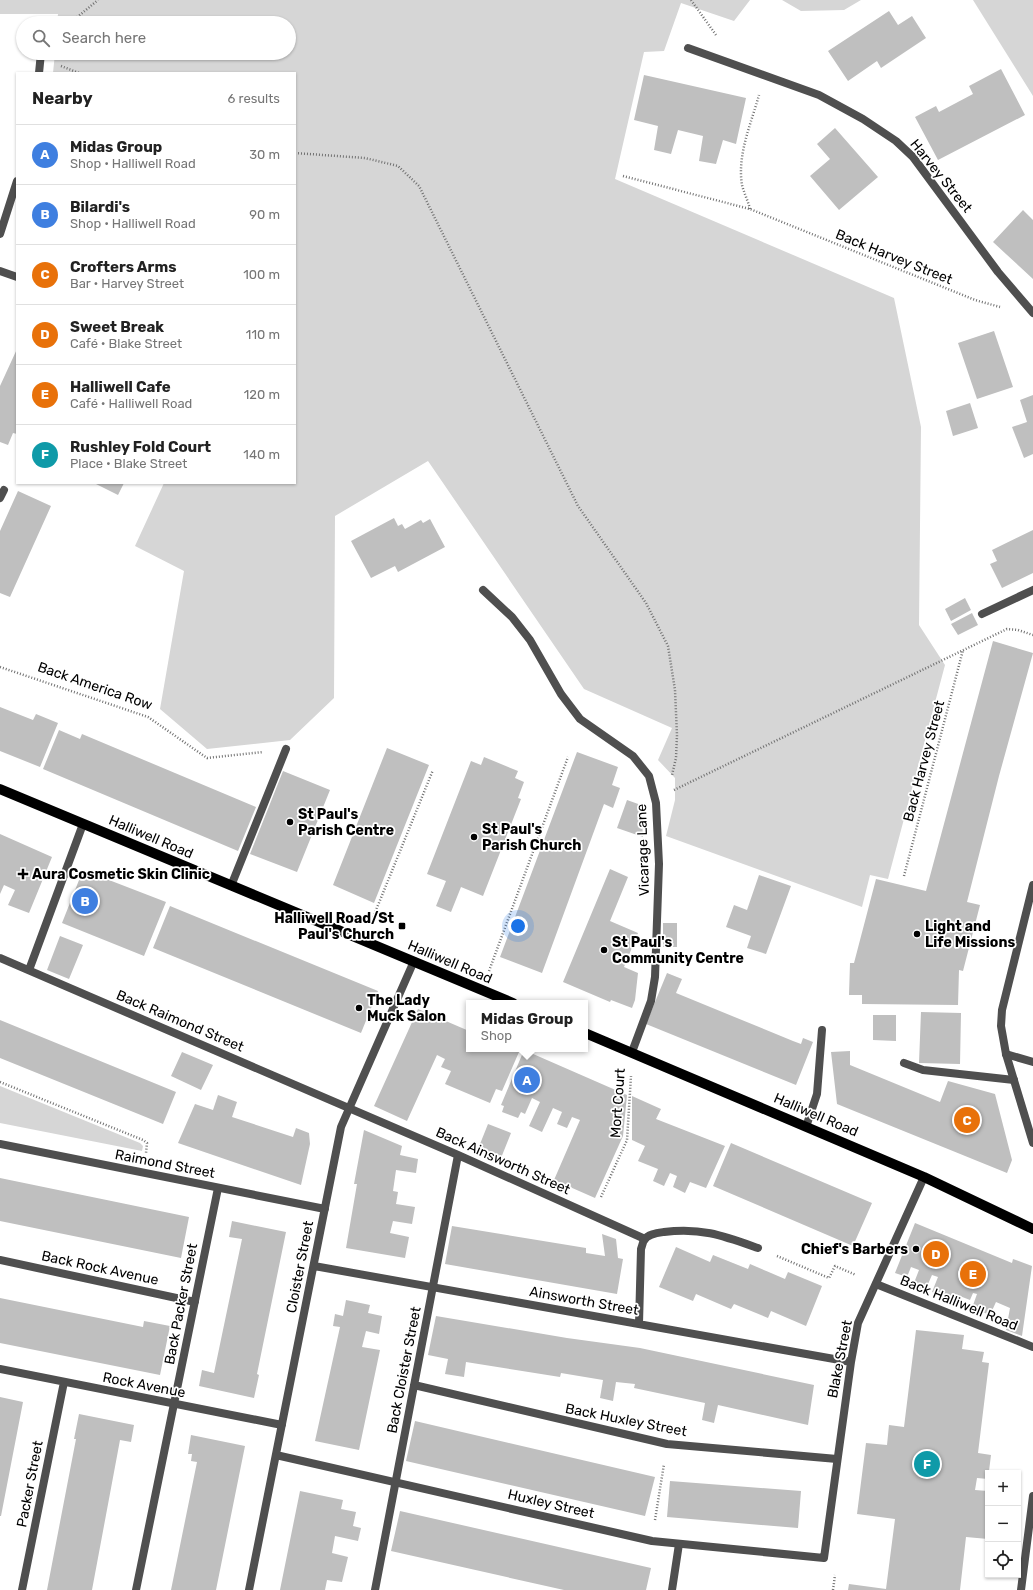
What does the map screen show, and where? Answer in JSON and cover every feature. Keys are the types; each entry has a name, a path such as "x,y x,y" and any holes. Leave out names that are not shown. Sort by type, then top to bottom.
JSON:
{"main road":[{"name":"Halliwell Road","path":"0,789 506,1000"},
{"name":"Halliwell Road","path":"588,1034 924,1177 1032,1226"}],"street":[{"name":"Harvey Street","path":"688,48 819,95 863,119 896,141 913,158 998,272 1033,313"},
{"path":"39,72 40,60"},
{"path":"0,234 16,184"},
{"path":"0,271 16,277"},
{"path":"0,498 4,490"},
{"name":"Vicarage Lane","path":"483,590 512,617 530,640 561,694 580,719 633,756 649,776 655,799 659,864 655,977 651,1001 632,1052"},
{"path":"982,614 1033,590"},
{"path":"231,886 286,749"},
{"path":"29,970 83,824"},
{"path":"1033,885 1002,1010 1000,1026 1006,1054 1033,1143"},
{"name":"Back Raimond Street","path":"0,958 349,1109"},
{"name":"Cloister Street","path":"250,1590 341,1127 414,962"},
{"path":"806,1127 817,1094 822,1030"},
{"path":"1006,1054 1033,1062"},
{"path":"904,1062 923,1070 1014,1080"},
{"name":"Back Ainsworth Street","path":"349,1109 458,1155 645,1239"},
{"name":"Raimond Street","path":"0,1144 325,1209"},
{"name":"Back Cloister Street","path":"375,1590 458,1155"},
{"name":"Blake Street","path":"824,1558 851,1362 858,1323 924,1177"},
{"name":"Back Packer Street","path":"136,1590 218,1188"},
{"path":"639,1324 641,1249 645,1239 653,1233 680,1230 702,1231 723,1236 758,1248"},
{"name":"Back Rock Avenue","path":"0,1260 195,1302"},
{"name":"Ainsworth Street","path":"314,1266 851,1362"},
{"name":"Back Halliwell Road","path":"876,1284 1033,1347"},
{"name":"Rock Avenue","path":"0,1369 282,1425"},
{"name":"Packer Street","path":"22,1590 64,1382"},
{"name":"Back Huxley Street","path":"414,1385 667,1444 837,1460"},
{"name":"Huxley Street","path":"276,1455 652,1541 824,1558"},
{"path":"1022,1590 1033,1496"},
{"path":"672,1590 679,1544"}],"path":[{"path":"79,16 98,0"},
{"path":"750,209 742,186 741,167 744,146 765,76"},
{"path":"296,153 365,158 398,166 419,186 578,506 646,603 668,646 675,690 677,735 676,758 668,793"},
{"name":"Back Harvey Street","path":"623,176 750,209 975,300 1004,308"},
{"path":"655,799 1008,629 1018,630 1033,635"},
{"name":"Back Harvey Street","path":"904,876 963,650"},
{"name":"Back America Row","path":"0,666 148,716 207,758 286,749"},
{"path":"482,990 568,758"},
{"path":"363,940 433,770"},
{"name":"Mort Court","path":"600,1200 627,1140 632,1052"},
{"path":"0,1082 143,1140 147,1143 145,1173"},
{"path":"758,1248 829,1278 835,1266 876,1284"},
{"path":"652,1541 667,1444"}],"shaded area":[{"path":"0,0 750,0 734,21 681,3 664,51 644,52 615,179 894,298 921,427 919,625 945,665 888,879 870,875 862,907 666,836 675,800 675,778 658,760 672,728 584,689 428,461 335,516 334,698 290,740 207,749 160,709 184,571 135,546 164,484 296,484 296,72 53,72 54,60 296,60 296,16 58,16 58,14 0,14"},
{"path":"782,0 861,0 844,10 801,11"},
{"path":"973,0 1033,0 1033,96"},
{"path":"0,1086 140,1143 143,1146 142,1151 0,1123"}],"building":[{"path":"889,11 898,25 912,16 926,38 881,68 877,61 848,81 828,51"},
{"path":"1001,69 1025,115 938,160 915,117 936,106 939,112 973,94 969,86"},
{"path":"644,75 746,98 736,144 723,140 716,164 699,161 703,136 678,130 671,154 654,150 658,126 634,120"},
{"path":"835,128 878,177 839,210 810,176 830,159 817,144"},
{"path":"1023,210 1033,220 1033,279 993,242"},
{"path":"994,331 1013,387 977,399 958,343"},
{"path":"16,351 16,434 13,433 8,445 0,442 0,386"},
{"path":"1033,395 1033,454 1024,458 1012,427 1027,422 1020,400"},
{"path":"970,403 978,428 953,436 946,411"},
{"path":"96,484 124,484 118,495"},
{"path":"18,491 51,506 10,597 0,593 0,531"},
{"path":"394,518 398,526 402,524 405,529 421,520 423,523 430,519 445,547 398,572 395,566 371,578 351,541"},
{"path":"1033,530 1033,573 1002,588 990,564 997,561 992,550"},
{"path":"965,598 971,610 951,621 945,609"},
{"path":"972,613 978,625 958,635 951,624"},
{"path":"993,641 1033,653 999,776 967,902 980,905 963,971 959,970 958,1005 862,1004 862,995 849,995 850,963 854,963 876,879 926,891"},
{"path":"0,707 33,720 36,714 58,723 40,767 0,751"},
{"path":"59,730 80,739 82,734 256,807 238,851 43,769"},
{"path":"387,748 429,765 374,903 333,885"},
{"path":"577,752 618,767 612,785 620,788 613,808 604,804 542,973 500,957"},
{"name":"St Paul's Parish Church","path":"484,757 518,771 515,778 524,782 518,798 521,799 483,896 461,887 451,912 436,906 446,881 427,874 471,761 481,765"},
{"name":"St Paul's Parish Centre","path":"283,771 330,790 297,872 250,854"},
{"path":"627,800 641,805 643,837 617,828"},
{"name":"Aura Cosmetic Skin Clinic","path":"0,834 52,857 29,913 8,905 15,890 4,885 0,894"},
{"name":"St Paul's Community Centre","path":"610,869 628,877 610,921 638,933 624,967 638,973 635,1000 632,1008 611,1000 610,1002 563,982"},
{"path":"83,870 166,902 144,956 62,923"},
{"path":"759,875 791,886 766,954 747,948 751,936 726,927 734,905 747,910"},
{"path":"170,906 378,991 361,1033 153,948"},
{"path":"663,923 677,923 677,947 663,947"},
{"path":"60,936 83,945 69,979 47,970"},
{"path":"667,973 682,979 676,993 801,1044 803,1038 813,1042 796,1085 646,1024"},
{"path":"418,1009 466,1030 466,1052 519,1052 502,1091 496,1089 490,1103 445,1084 451,1071 441,1067 445,1059 437,1055 407,1121 374,1106"},
{"path":"921,1012 961,1013 960,1064 919,1063"},
{"path":"873,1015 896,1015 896,1041 873,1040"},
{"path":"0,1020 176,1092 163,1124 0,1058"},
{"path":"850,1051 850,1065 940,1102 948,1081 995,1094 1012,1160 1007,1173 837,1104 831,1052"},
{"path":"182,1052 213,1065 201,1090 171,1076"},
{"path":"523,1052 529,1052 627,1095 623,1136 595,1198 554,1180 580,1120 572,1117 567,1128 557,1124 562,1112 553,1108 542,1132 529,1126 540,1102 532,1098 525,1114 521,1112 518,1118 502,1112 504,1106 501,1105"},
{"path":"218,1095 237,1102 232,1117 293,1137 296,1128 309,1133 310,1144 301,1185 178,1143 195,1104 213,1110"},
{"path":"632,1096 661,1109 656,1119 725,1146 706,1188 690,1182 685,1193 673,1187 677,1176 670,1173 664,1186 653,1181 658,1169 638,1161 645,1146 632,1140"},
{"path":"488,1124 511,1133 501,1158 478,1149"},
{"path":"364,1130 402,1146 400,1155 418,1159 416,1173 396,1170 393,1191 398,1192 396,1204 415,1207 412,1224 393,1221 390,1233 409,1237 405,1258 346,1248 357,1184 354,1184"},
{"path":"731,1143 872,1203 853,1246 713,1186"},
{"path":"0,1178 189,1217 181,1258 0,1221"},
{"path":"232,1221 286,1232 257,1374 259,1375 254,1398 199,1386 202,1370 214,1373 242,1239 229,1237"},
{"path":"915,1223 1012,1263 1013,1259 1032,1266 1022,1336 1006,1330 1010,1308 996,1302 990,1315 972,1308 977,1294 973,1293 970,1300 952,1293 950,1300 932,1292 938,1277 932,1275 924,1293 912,1288 919,1270 911,1267 907,1277 895,1273"},
{"path":"452,1226 586,1248 586,1253 605,1256 602,1234 616,1239 618,1258 623,1259 617,1294 445,1264"},
{"path":"676,1247 710,1262 713,1255 748,1269 750,1264 785,1279 788,1272 822,1286 806,1326 771,1311 768,1318 734,1304 731,1309 696,1294 693,1301 659,1287"},
{"path":"0,1298 143,1327 144,1321 170,1326 160,1375 0,1343"},
{"path":"346,1300 370,1305 368,1313 382,1316 379,1334 366,1331 362,1347 380,1350 359,1450 315,1441 340,1327 333,1326 335,1314 343,1316"},
{"path":"436,1316 567,1338 640,1348 814,1385 808,1425 718,1405 714,1423 702,1420 705,1403 634,1388 635,1384 616,1382 613,1401 600,1398 603,1380 561,1373 560,1377 466,1362 464,1377 445,1374 448,1359 428,1355"},
{"path":"916,1330 964,1335 962,1349 984,1352 982,1362 989,1363 978,1453 991,1455 989,1470 985,1470 985,1479 977,1478 975,1490 985,1491 985,1539 966,1537 960,1590 848,1590 849,1584 886,1589 895,1519 857,1514 866,1443 887,1445 889,1425 904,1427"},
{"path":"0,1397 23,1402 1,1516 0,1516"},
{"path":"79,1414 134,1425 131,1442 120,1440 92,1590 47,1590 76,1439 74,1439"},
{"path":"415,1421 655,1477 645,1516 406,1461"},
{"path":"191,1435 245,1446 216,1590 171,1590 197,1462 191,1461 192,1454 188,1454"},
{"path":"670,1481 801,1491 798,1528 667,1517"},
{"path":"300,1491 343,1500 341,1509 356,1512 353,1526 361,1528 358,1541 335,1536 332,1553 348,1557 342,1582 327,1580 325,1590 280,1590"},
{"path":"400,1511 651,1568 646,1590 564,1590 391,1551"}],"place":[{"name":"St Paul's Parish Centre","path":"290,822"},
{"name":"St Paul's Parish Church","path":"474,837"},
{"name":"Aura Cosmetic Skin Clinic","path":"23,874"},
{"name":"Bilardi's","path":"85,901"},
{"name":"Halliwell Road/St Paul's Church","path":"402,926"},
{"name":"Light and Life Missions","path":"917,934"},
{"name":"St Paul's Community Centre","path":"604,950"},
{"name":"The Lady Muck Salon","path":"359,1008"},
{"name":"Midas Group","path":"527,1080"},
{"name":"Crofters Arms","path":"967,1120"},
{"name":"Chief's Barbers","path":"916,1249"},
{"name":"Sweet Break","path":"936,1254"},
{"name":"Halliwell Cafe","path":"973,1274"},
{"name":"Rushley Fold Court","path":"927,1464"}]}
